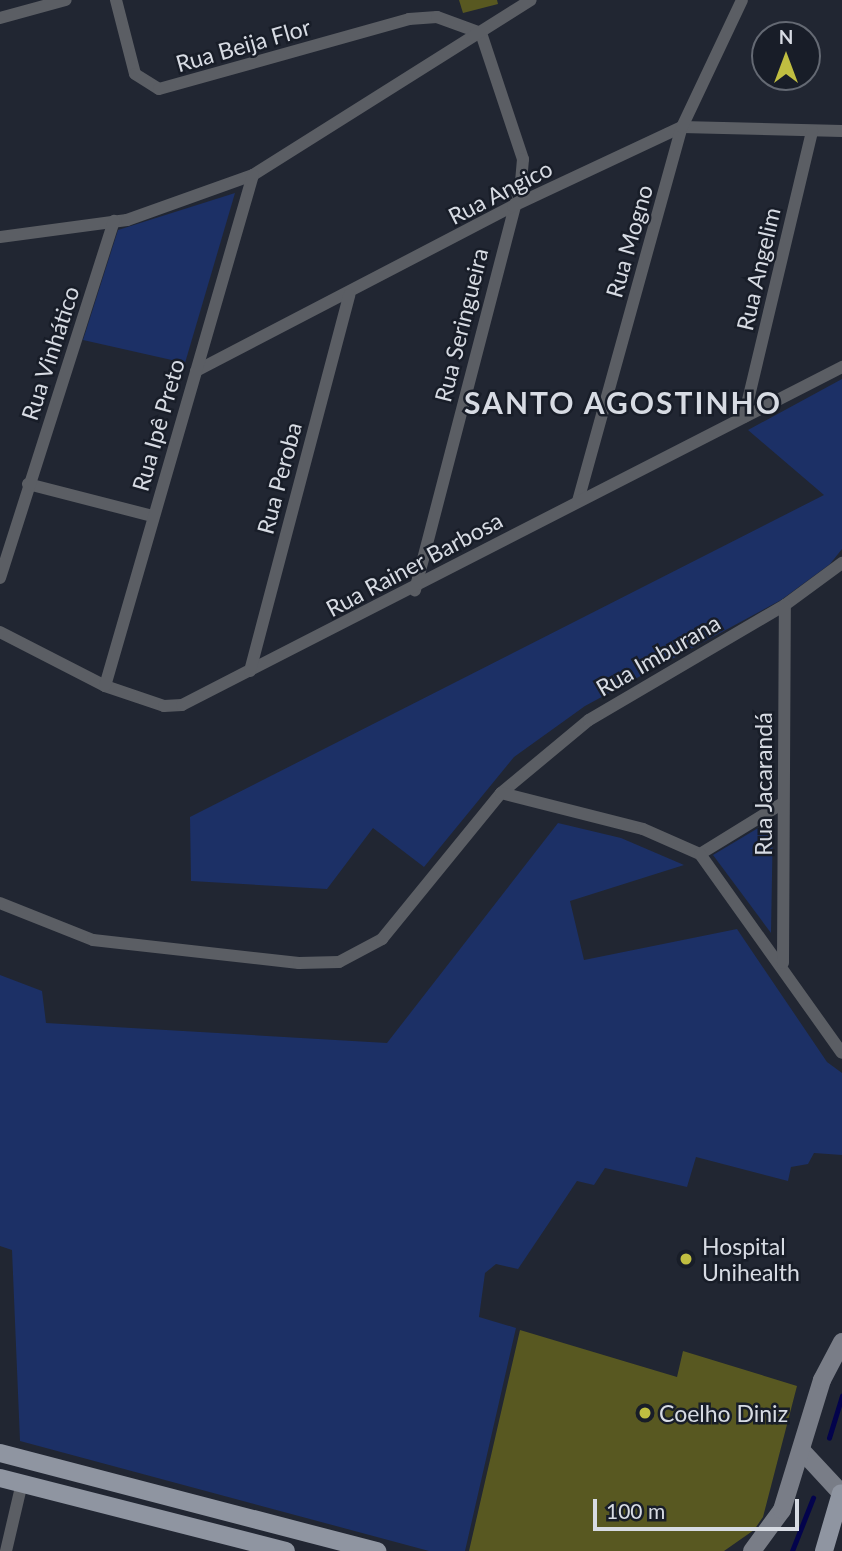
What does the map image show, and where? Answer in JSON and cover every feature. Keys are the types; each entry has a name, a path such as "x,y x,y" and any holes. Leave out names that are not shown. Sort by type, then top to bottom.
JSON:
{"main road":[{"path":"752,1551 775,1522 803,1452 822,1380 842,1342"},
{"path":"803,1452 841,1490"},
{"path":"0,1454 377,1551"},
{"path":"0,1478 286,1551"},
{"path":"815,1551 841,1490"},
{"path":"824,1551 841,1490"}],"street":[{"path":"0,18 66,0"},
{"name":"Rua Beija Flor","path":"116,0 135,74 159,89 409,19 437,17 481,33"},
{"path":"0,237 114,222 253,175 531,0"},
{"name":"Rua Mogno","path":"578,501 682,127 742,0"},
{"name":"Rua Seringueira","path":"415,590 523,159 481,33"},
{"name":"Rua Angico","path":"196,371 349,295 513,206 682,127 842,131"},
{"name":"Rua Angelim","path":"744,417 812,131"},
{"name":"Rua Ipê Preto","path":"105,686 253,175"},
{"name":"Rua Vinhático","path":"0,578 114,222"},
{"name":"Rua Peroba","path":"250,671 349,295"},
{"name":"Rua Rainer Barbosa","path":"0,632 105,686 164,706 183,705 415,590 578,501 842,367"},
{"path":"28,484 153,516"},
{"name":"Rua Imburana","path":"0,903 93,940 299,963 339,962 382,939 501,793 589,720 785,605 842,563"},
{"name":"Rua Jacarandá","path":"783,963 785,605"},
{"path":"501,793 643,829 700,854 783,963 842,1053"},
{"path":"700,854 783,803"},
{"path":"6,1551 22,1483"}],"shaded area":[{"path":"235,193 185,363 83,340 118,230"},
{"path":"842,379 842,549 830,564 781,600 585,706 514,757 424,867 373,828 327,889 191,881 190,817 824,495 748,430"},
{"path":"773,819 771,933 713,855"},
{"path":"558,823 621,838 684,865 570,901 584,960 737,929 827,1062 842,1073 842,1155 814,1153 808,1164 791,1167 788,1181 696,1157 687,1187 605,1168 594,1185 577,1181 518,1269 496,1264 485,1273 479,1317 516,1328 465,1551 429,1551 20,1441 12,1250 0,1246 0,975 42,991 46,1023 387,1043"}],"building":[{"path":"459,0 497,0 498,4 463,13"},
{"name":"Coelho Diniz","path":"520,1330 677,1377 683,1351 797,1386 763,1517 754,1530 724,1551 469,1551"}],"waterway":[{"path":"829,1438 842,1396"},
{"path":"792,1551 813,1498"}],"place":[{"name":"Hospital Unihealth","path":"686,1259"},
{"name":"Coelho Diniz","path":"645,1413"}],"district":[{"name":"SANTO AGOSTINHO","path":"623,402"}]}
